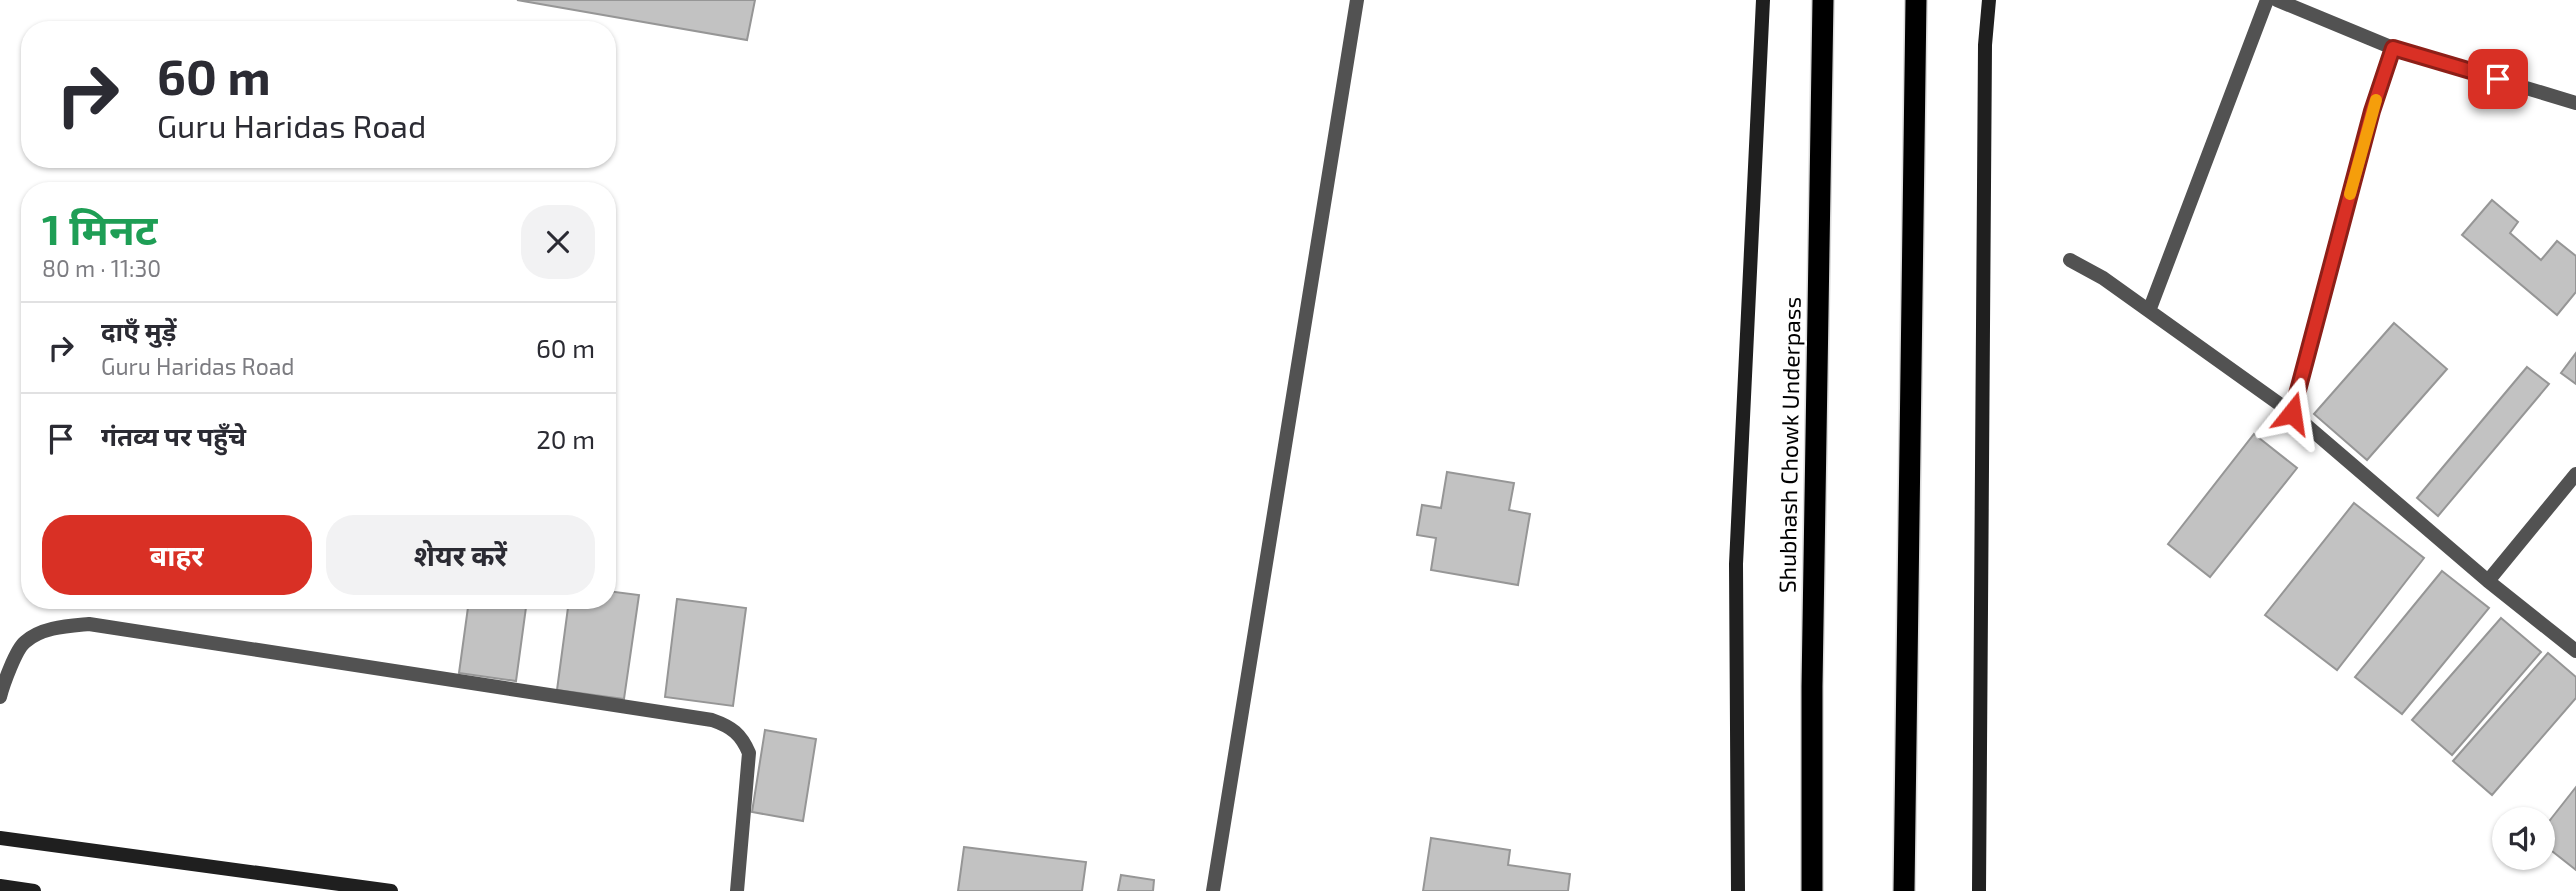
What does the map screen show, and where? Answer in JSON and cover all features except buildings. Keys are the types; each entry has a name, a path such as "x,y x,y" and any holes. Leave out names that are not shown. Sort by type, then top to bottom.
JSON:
{"highway":[{"name":"Shubhash Chowk Underpass","path":"1812,891 1812,659 1823,0"},
{"path":"1904,891 1916,0"}],"main road":[{"path":"1738,891 1736,564 1763,0"},
{"path":"1979,891 1985,59 1989,0"},
{"path":"0,838 391,891"},
{"path":"0,886 34,891"}],"street":[{"path":"1213,891 1357,0"},
{"path":"2149,311 2267,0"},
{"path":"2277,0 2393,48 2576,103"},
{"path":"2292,413 2372,111 2393,48"},
{"path":"2070,260 2104,278 2292,413 2488,581 2576,651"},
{"path":"2488,581 2576,474"},
{"path":"0,697 24,642 54,628 89,624 712,720 732,727 743,739 749,753 737,891"}],"slow traffic":[{"path":"2350,194 2376,100"}],"route":[{"path":"2292,413 2372,111 2393,48 2498,79"}]}
